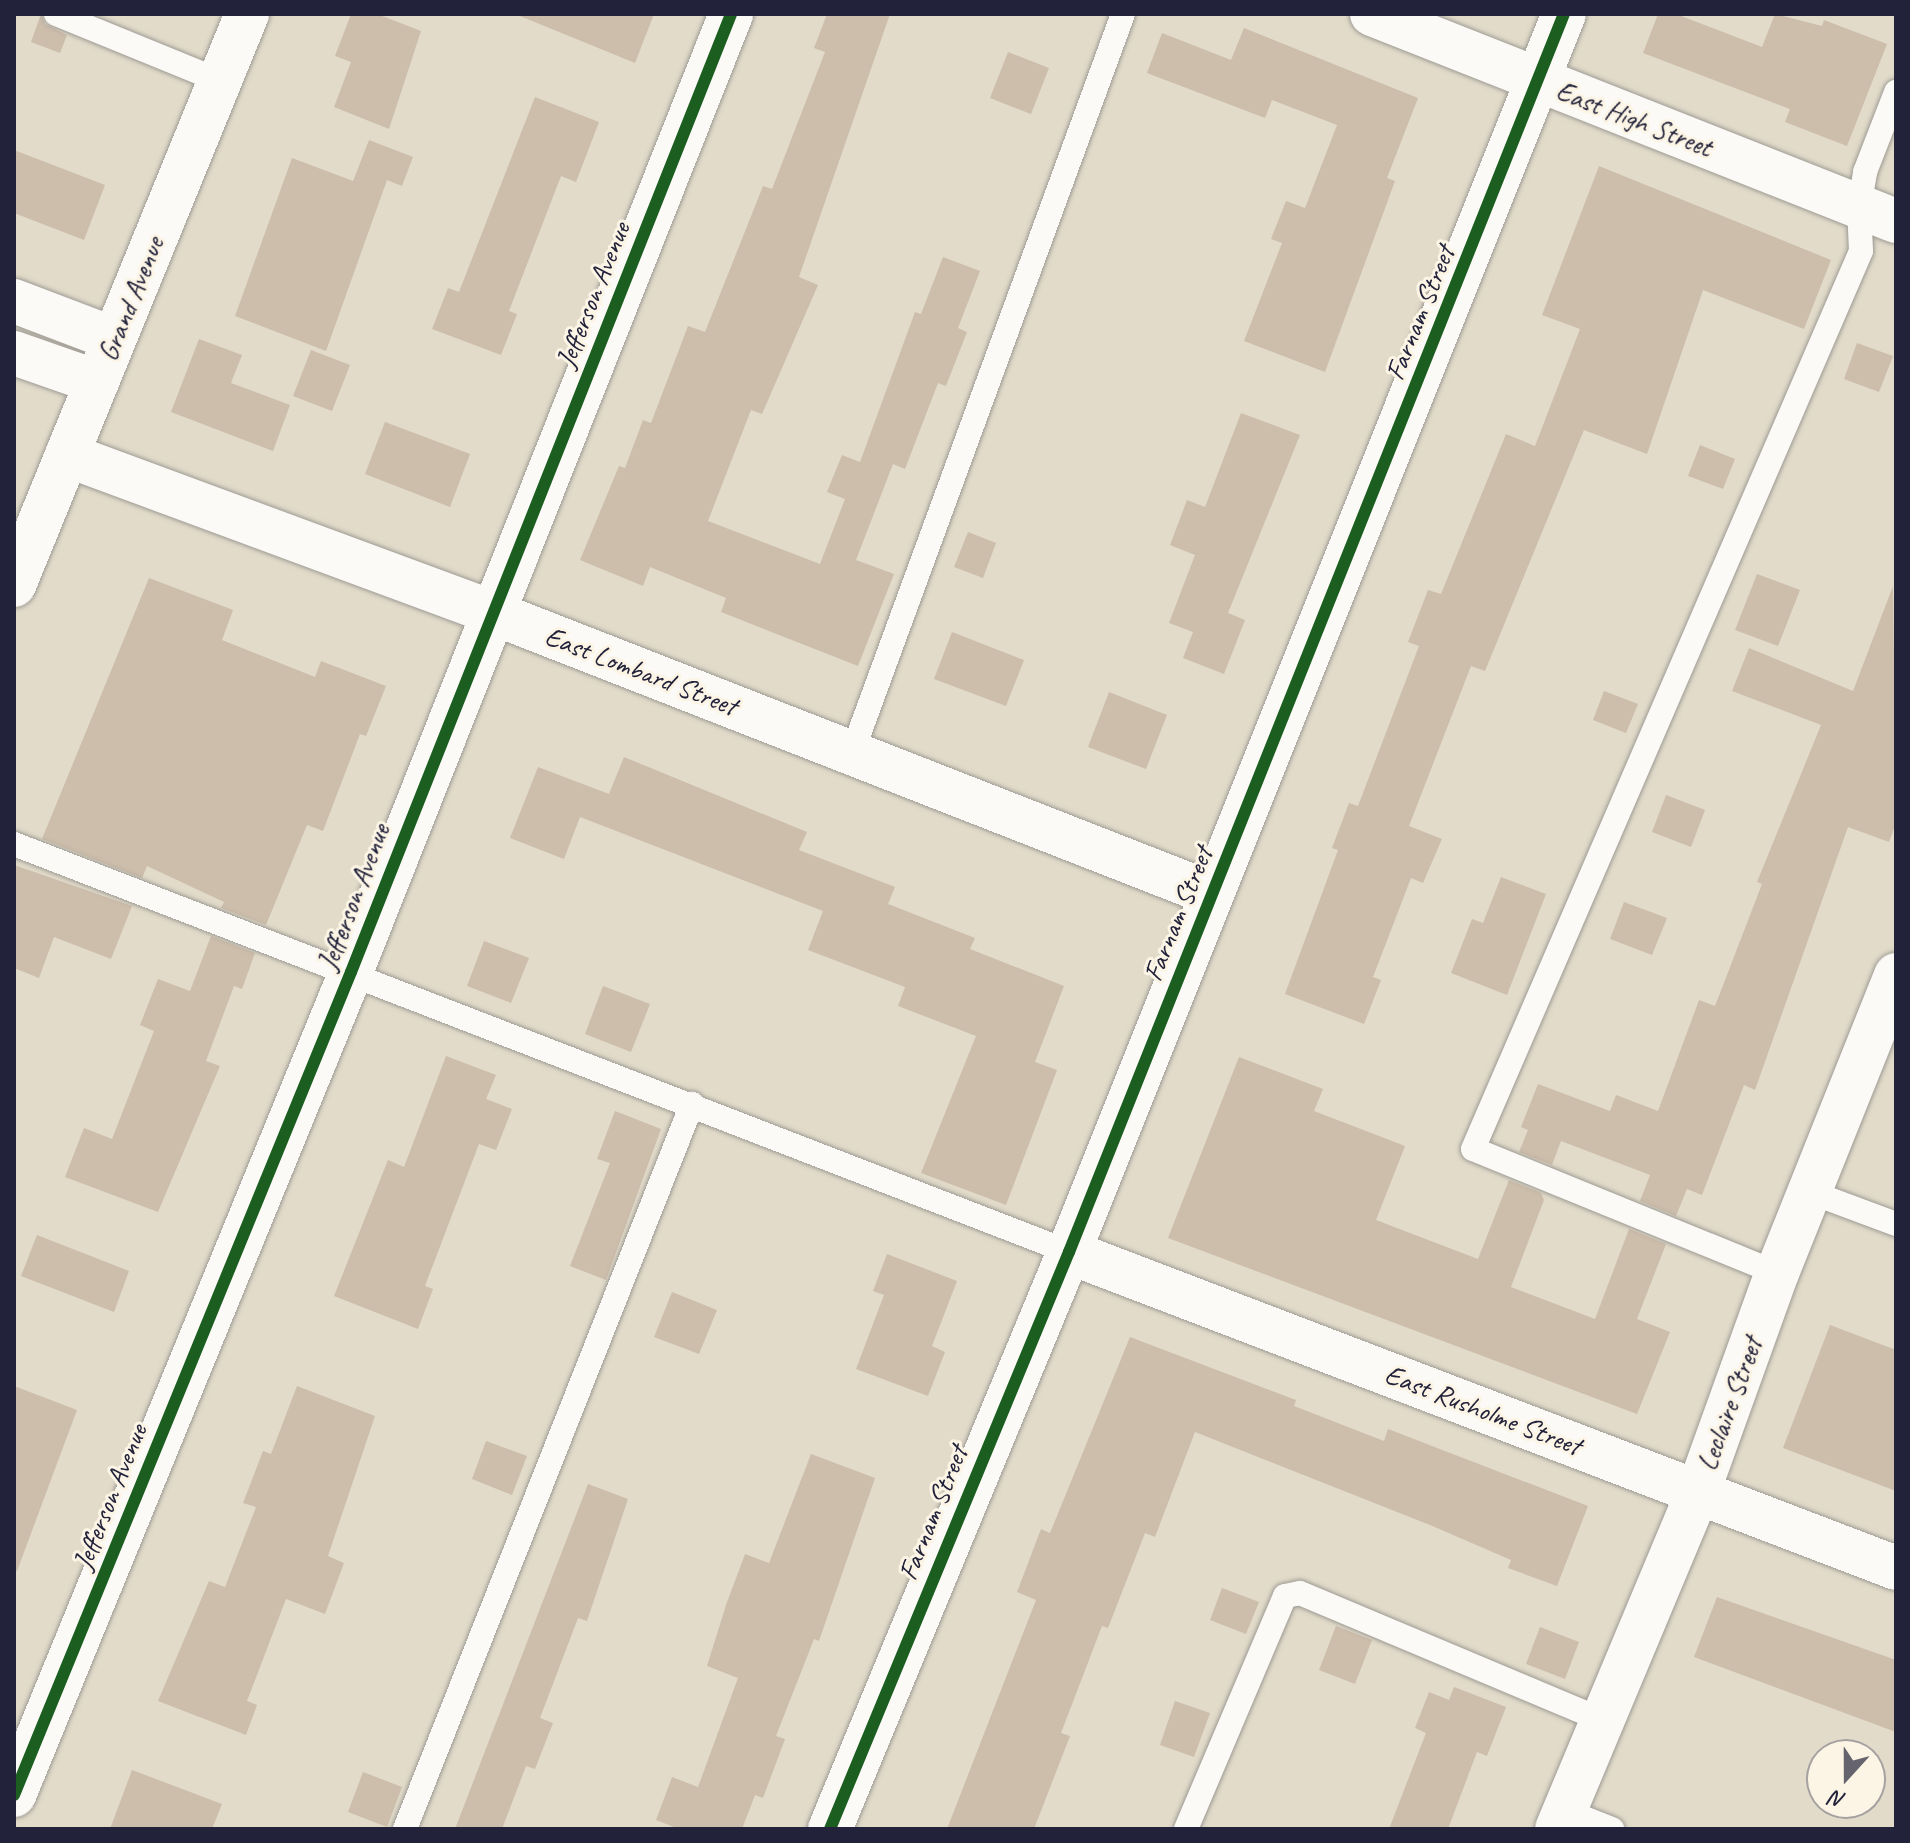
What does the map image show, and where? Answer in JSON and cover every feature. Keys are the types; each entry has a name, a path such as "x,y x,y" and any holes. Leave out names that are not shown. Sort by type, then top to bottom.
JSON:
{"street":[{"name":"Grand Avenue","path":"14,585 247,14"},
{"name":"Jefferson Avenue","path":"14,1795 351,972 491,612 731,14"},
{"name":"East High Street","path":"1372,14 1877,214"},
{"name":"Farnam Street","path":"830,1829 1069,1252 1564,14"},
{"path":"14,301 114,339"},
{"path":"14,353 97,382"},
{"name":"East Lombard Street","path":"67,455 491,612 1212,894"},
{"name":"Leclaire Street","path":"1560,1820 1698,1492 1777,1273 1896,975"},
{"name":"East Rusholme Street","path":"1069,1252 1896,1568"}],"lane":[{"path":"56,14 220,81"},
{"path":"852,753 1123,14"},
{"path":"1777,1273 1473,1149 1877,214 1865,172 1896,92"},
{"path":"14,844 1069,1252"},
{"path":"405,1829 692,1104"},
{"path":"1810,1192 1896,1224"},
{"path":"1186,1829 1285,1596 1300,1593 1600,1719"},
{"path":"1560,1820 1612,1829"}],"building":[{"path":"41,14 45,24 67,35 60,53 31,42"},
{"path":"351,14 377,14 421,31 389,129 334,107 351,62 335,56"},
{"path":"515,14 654,14 635,63"},
{"path":"827,14 890,14 799,277 818,285 762,414 751,410 708,521 820,564 845,499 827,492 842,455 860,462 915,312 921,314 943,257 980,271 958,328 967,332 946,386 938,383 905,469 893,464 856,560 894,574 858,666 721,612 726,598 650,567 643,586 580,560 619,466 625,468 643,420 651,423 688,326 705,332 763,186 772,189 825,52 814,48"},
{"path":"1658,14 1676,14 1762,47 1775,14 1822,26 1824,20 1887,44 1847,146 1785,122 1790,109 1643,53"},
{"path":"1244,28 1418,98 1387,178 1395,181 1325,372 1244,341 1282,243 1271,239 1286,201 1305,208 1337,125 1272,100 1265,118 1147,73 1162,33 1231,60"},
{"path":"1008,52 1049,68 1031,114 990,98"},
{"path":"535,97 599,122 576,182 561,176 509,311 517,314 501,355 432,329 448,288 459,292"},
{"path":"369,140 413,157 402,186 387,180 326,351 235,316 292,158 353,181"},
{"path":"14,150 105,185 84,240 14,213"},
{"path":"1599,166 1831,260 1804,329 1703,290 1647,454 1584,430 1485,671 1471,666 1409,826 1442,839 1423,883 1411,878 1373,977 1381,980 1364,1024 1285,994 1338,850 1332,848 1349,803 1358,806 1419,646 1408,642 1428,590 1441,594 1506,434 1535,446 1580,329 1542,315"},
{"path":"199,339 242,355 231,383 290,405 273,451 171,412"},
{"path":"1857,343 1893,356 1879,392 1844,379"},
{"path":"311,350 350,365 332,411 293,396"},
{"path":"1241,413 1300,435 1228,613 1245,620 1224,674 1183,658 1193,632 1169,623 1195,555 1170,545 1187,500 1205,507"},
{"path":"385,422 470,454 450,507 365,474"},
{"path":"1700,445 1735,459 1723,489 1688,476"},
{"path":"968,532 996,543 983,578 954,567"},
{"path":"1757,574 1800,590 1778,646 1735,630"},
{"path":"149,578 233,610 222,640 315,677 321,661 386,686 366,736 360,734 323,831 307,825 266,925 221,908 224,902 147,866 142,878 42,839"},
{"path":"1893,586 1896,823 1889,842 1848,827 1755,1090 1744,1085 1702,1195 1687,1189 1676,1216 1640,1201 1650,1175 1561,1141 1552,1165 1519,1152 1528,1130 1521,1127 1538,1084 1610,1111 1616,1095 1658,1111 1699,1000 1715,1006 1762,884 1757,882 1821,725 1732,691 1749,648 1853,691"},
{"path":"952,632 1024,660 1006,706 934,679"},
{"path":"1604,691 1638,704 1626,733 1593,720"},
{"path":"1109,692 1167,715 1146,769 1088,747"},
{"path":"624,757 807,832 799,850 895,887 888,904 975,938 970,949 1064,986 1035,1062 1057,1070 1006,1205 921,1173 976,1036 898,1006 905,987 808,950 823,911 580,817 564,859 510,838 538,767 609,794"},
{"path":"1666,795 1705,810 1691,847 1652,832"},
{"path":"14,865 132,906 111,959 54,937 39,978 14,968"},
{"path":"1501,877 1546,894 1507,995 1451,973 1472,919 1483,923"},
{"path":"1624,902 1667,918 1652,955 1610,939"},
{"path":"211,936 255,953 242,989 234,986 206,1061 220,1066 158,1212 65,1177 84,1128 112,1139 154,1031 140,1025 158,979 190,991"},
{"path":"484,941 529,958 511,1003 467,986"},
{"path":"603,986 650,1004 631,1052 585,1034"},
{"path":"446,1056 496,1075 486,1099 512,1109 496,1150 479,1144 425,1286 433,1289 418,1329 334,1296 388,1160 404,1167"},
{"path":"1239,1057 1323,1089 1314,1111 1405,1146 1376,1220 1478,1259 1509,1180 1541,1193 1544,1200 1511,1287 1595,1319 1629,1229 1666,1244 1637,1319 1670,1332 1637,1414 1168,1238"},
{"path":"615,1111 661,1129 606,1280 570,1266 610,1163 597,1159"},
{"path":"37,1235 129,1271 114,1312 21,1276"},
{"path":"887,1254 957,1281 932,1346 945,1352 928,1396 856,1369 884,1295 873,1291"},
{"path":"672,1292 717,1310 699,1354 654,1337"},
{"path":"1830,1325 1896,1350 1896,1491 1783,1448"},
{"path":"1130,1337 1296,1400 1294,1406 1384,1441 1388,1429 1588,1506 1557,1586 1508,1568 1511,1560 1430,1525 1195,1432 1155,1537 1145,1533 1108,1628 1102,1626 1061,1733 1070,1736 1034,1829 947,1829 1036,1600 1017,1592 1041,1529 1050,1533"},
{"path":"14,1386 77,1410 17,1571 14,1571"},
{"path":"297,1386 375,1416 328,1556 344,1563 325,1614 286,1599 247,1701 257,1705 246,1735 158,1701 209,1581 225,1587 256,1507 243,1503 263,1451 271,1454"},
{"path":"486,1441 527,1456 512,1495 472,1479"},
{"path":"811,1454 875,1478 819,1641 814,1639 776,1736 785,1739 763,1798 755,1795 742,1829 679,1829 656,1820 672,1777 698,1787 738,1678 707,1666 726,1605 745,1554 769,1563"},
{"path":"588,1484 628,1499 587,1621 578,1618 540,1718 553,1723 535,1769 526,1766 502,1829 455,1829"},
{"path":"1222,1588 1259,1602 1246,1634 1210,1620"},
{"path":"1717,1597 1896,1660 1896,1732 1694,1657"},
{"path":"1336,1626 1372,1640 1355,1684 1319,1670"},
{"path":"1540,1627 1579,1642 1565,1679 1526,1664"},
{"path":"1454,1687 1506,1707 1487,1756 1477,1752 1448,1829 1389,1829 1426,1733 1415,1728 1429,1692 1449,1700"},
{"path":"1175,1701 1210,1713 1194,1757 1160,1745"},
{"path":"132,1770 222,1804 212,1829 110,1829"},
{"path":"363,1772 402,1787 387,1827 348,1812"}],"cycle path":[{"path":"14,1795 351,972 731,14"},
{"path":"830,1829 1069,1252 1564,14"}]}
